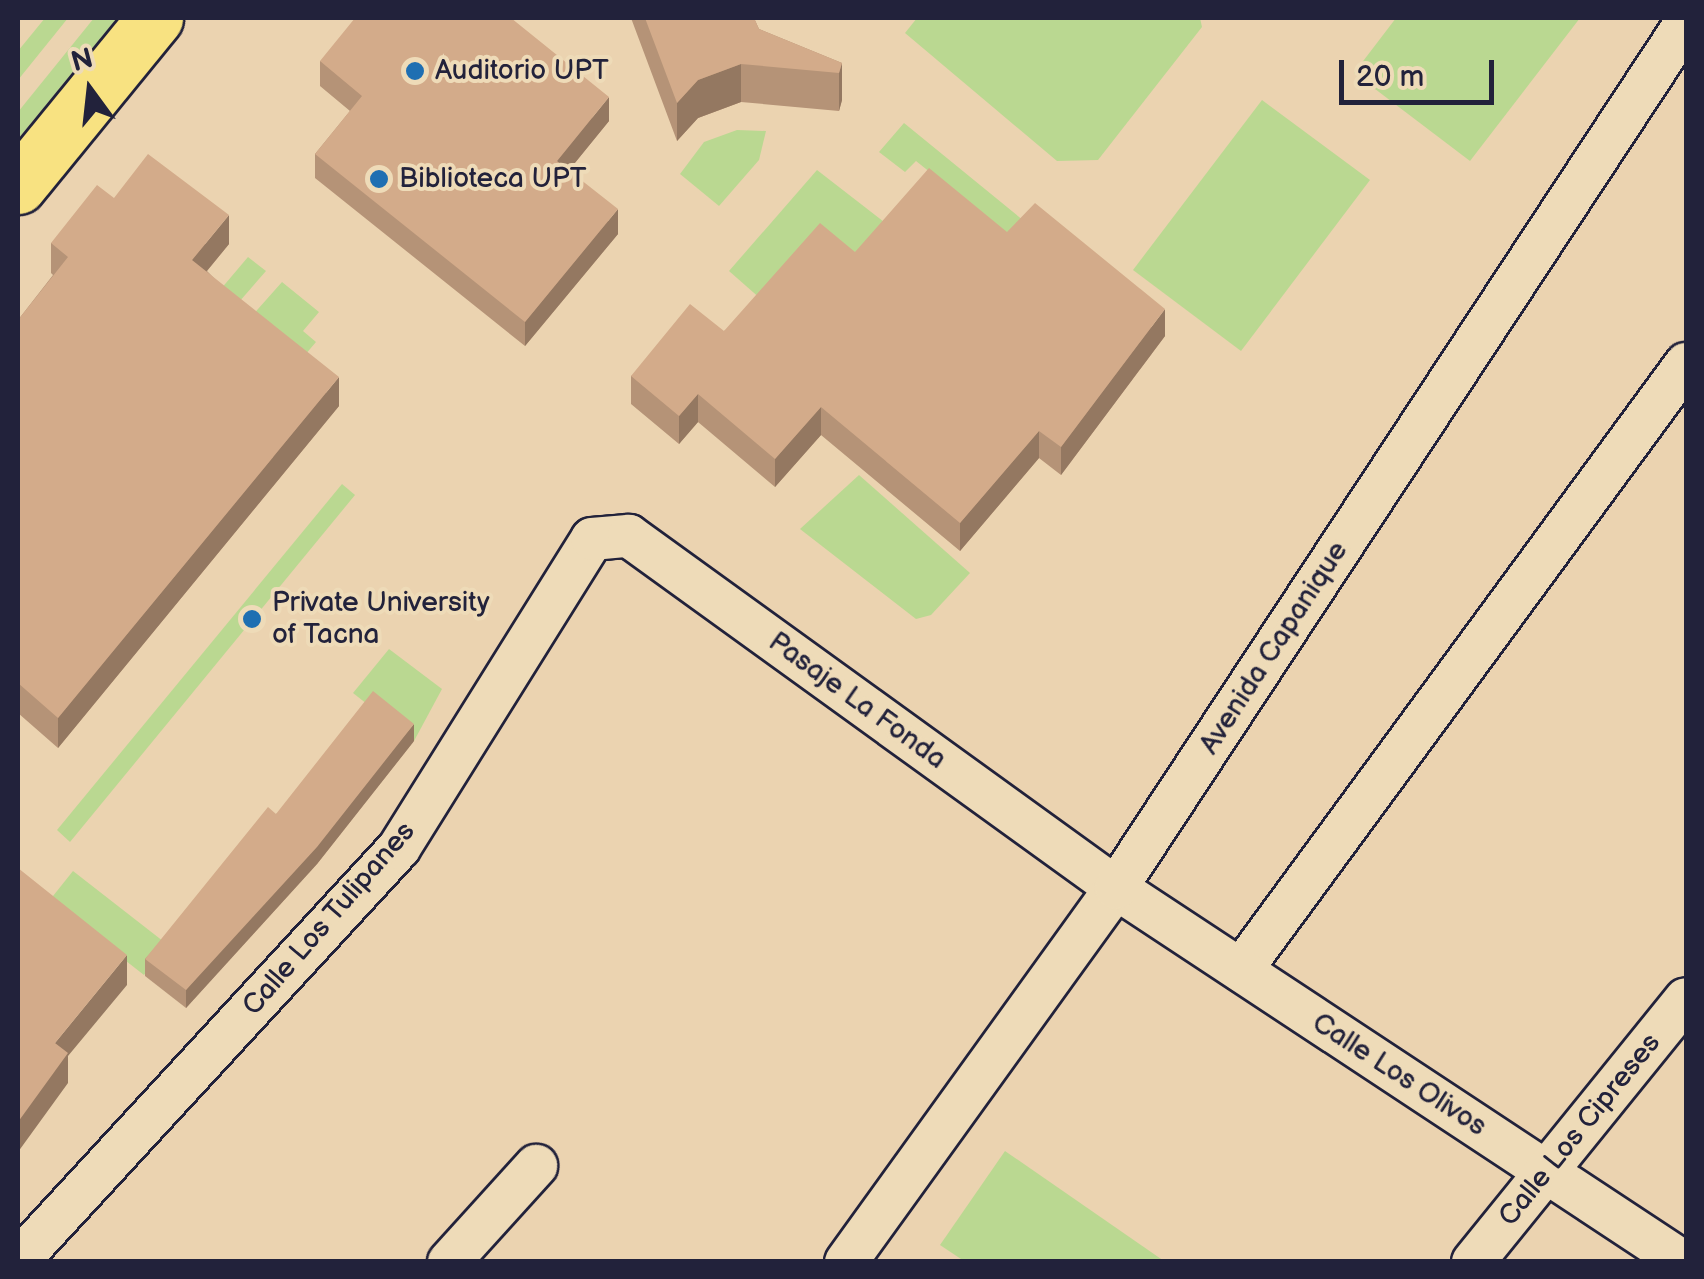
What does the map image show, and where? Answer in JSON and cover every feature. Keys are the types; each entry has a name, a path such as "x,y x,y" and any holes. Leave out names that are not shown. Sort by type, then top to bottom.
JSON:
{"highway":[{"path":"18,186 155,18"}],"street":[{"name":"Avenida Capanique","path":"846,1262 1116,888 1686,23"},
{"path":"1240,970 1686,364"},
{"name":"Pasaje La Fonda","path":"592,540 629,536 1116,888"},
{"name":"Calle Los Tulipanes","path":"18,1261 399,848 592,540"},
{"name":"Calle Los Olivos","path":"1116,888 1682,1262"},
{"name":"Calle Los Cipreses","path":"1472,1262 1686,999"},
{"path":"449,1262 536,1166"}],"green space":[{"path":"45,18 68,18 18,80 18,51"},
{"path":"94,18 117,18 18,139 18,112"},
{"path":"917,18 1200,18 1202,27 1098,160 1057,161 905,33"},
{"path":"1396,18 1580,18 1470,161 1354,73"},
{"path":"1262,100 1370,180 1241,351 1133,270"},
{"path":"904,123 1035,230 1021,245 916,161 905,172 879,152"},
{"path":"737,130 766,131 759,160 719,206 680,174 704,142"},
{"path":"817,170 897,232 770,307 729,271"},
{"path":"248,257 266,271 226,317 209,303"},
{"path":"282,282 319,312 303,331 316,342 293,369 241,328"},
{"path":"859,475 970,573 931,615 916,619 800,529"},
{"path":"342,484 355,495 70,842 57,830"},
{"path":"389,649 442,689 414,741 353,693"},
{"path":"73,871 168,945 144,975 49,901"},
{"path":"1005,1151 1164,1261 964,1261 940,1245"}],"building":[{"path":"355,18 511,18 609,97 557,161 618,209 525,322 315,154 362,96 320,61"},
{"path":"645,18 754,18 759,29 842,63 839,73 741,64 698,80 677,103"},
{"path":"148,154 229,215 192,260 339,377 58,718 18,683 18,320 68,257 51,243 97,185 114,198"},
{"path":"929,168 1007,232 1035,203 1165,309 1061,447 1039,431 960,523 821,407 775,459 698,394 679,416 631,376 690,304 724,331 820,223 855,252"},
{"path":"373,691 414,724 317,847 186,990 145,959 268,807 276,814"},
{"path":"18,868 127,955 55,1043 68,1053 18,1122"}],"place":[{"name":"Auditorio UPT","path":"415,71"},
{"name":"Biblioteca UPT","path":"379,179"},
{"name":"Private University of Tacna","path":"252,619"}]}
